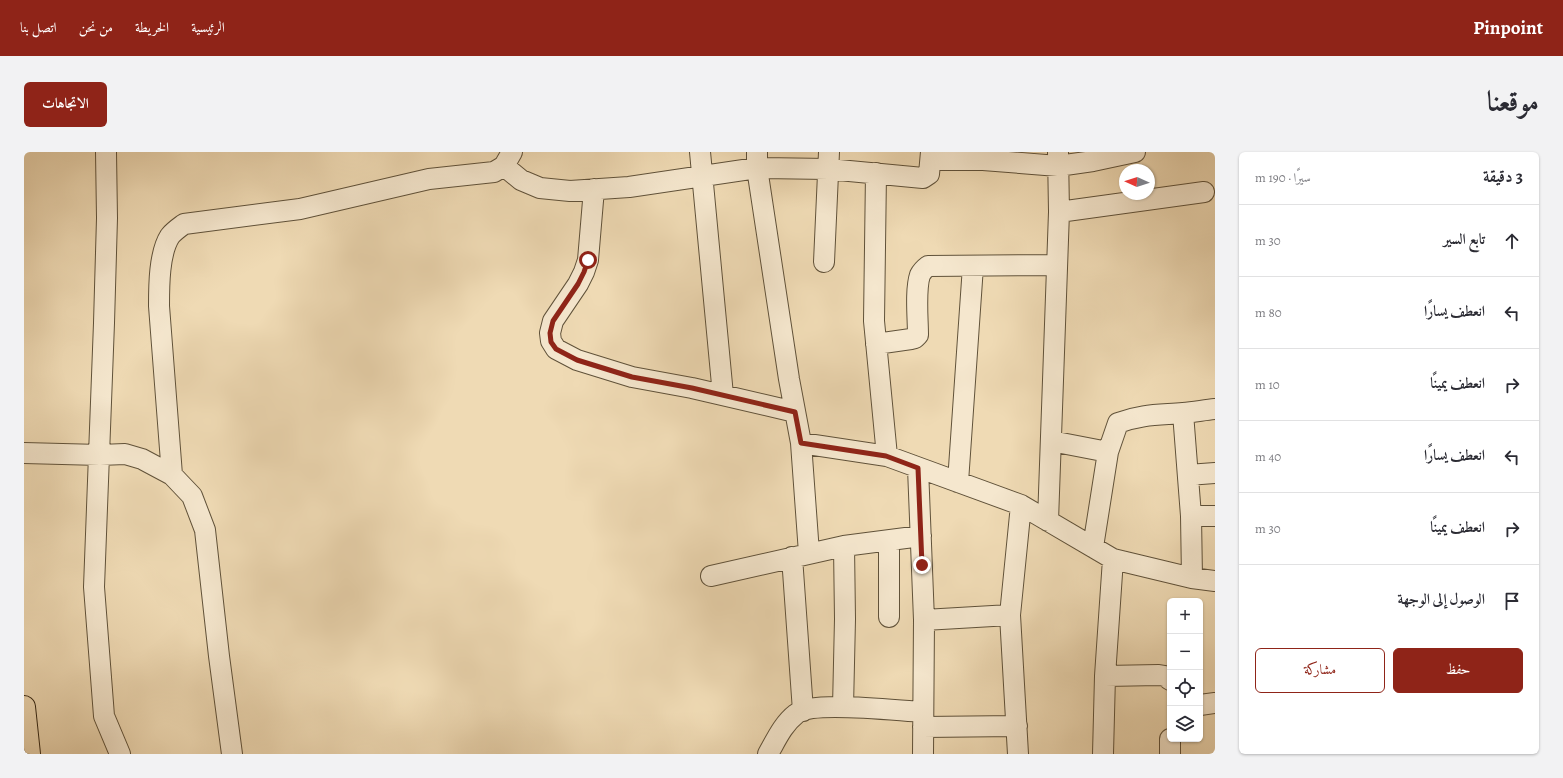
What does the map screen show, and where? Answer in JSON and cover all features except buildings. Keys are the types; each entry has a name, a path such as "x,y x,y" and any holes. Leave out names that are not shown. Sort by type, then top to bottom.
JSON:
{"main road":[{"path":"24,707 29,754"}],"street":[{"path":"106,152 107,226 100,455 94,587 104,716 120,754"},
{"path":"700,152 723,395"},
{"path":"172,475 160,314 159,280 163,256 170,236 184,224 300,209 429,179 494,172 508,159 521,180 540,188 570,191 629,187 702,176 757,160 828,160 876,173 923,178 929,174 931,156 983,160 1058,159 1093,161 1135,152"},
{"path":"1048,521 1059,212 1058,159"},
{"path":"757,160 801,443 803,711"},
{"path":"824,262 828,160"},
{"path":"876,173 874,321 886,456"},
{"path":"594,190 588,260 578,284 553,321 550,333 551,342 556,349 577,360 632,377 723,395 795,412"},
{"path":"1059,212 1204,192"},
{"path":"876,344 911,339 918,335 918,295 920,276 923,270 928,266 1057,264"},
{"path":"958,482 973,266"},
{"path":"1093,547 1108,452 1118,423 1131,418 1151,414 1183,413 1215,409"},
{"path":"1183,413 1191,516 1192,578"},
{"path":"1051,441 1108,452"},
{"path":"801,443 886,456 1021,505 1113,559 1192,578 1215,581"},
{"path":"24,453 100,455 124,454 142,459 172,475 192,496 205,530 232,754"},
{"path":"918,468 924,620 923,754"},
{"path":"1188,475 1215,473"},
{"path":"1018,754 1010,615 1021,505"},
{"path":"1191,516 1215,516"},
{"path":"711,576 844,546 921,536"},
{"path":"889,541 889,617"},
{"path":"843,708 845,619 844,546"},
{"path":"1103,754 1113,559"},
{"path":"924,620 1010,615"},
{"path":"1106,676 1159,675 1167,678"},
{"path":"1203,704 1215,703"},
{"path":"768,754 781,731 796,713 811,708 843,708 923,720 1017,726"},
{"path":"1170,742 1170,754"}],"route":[{"path":"588,260 578,284 553,321 550,333 551,342 556,349 577,360 632,377 692,388 795,412 801,443 886,456 918,468 922,565"}]}
